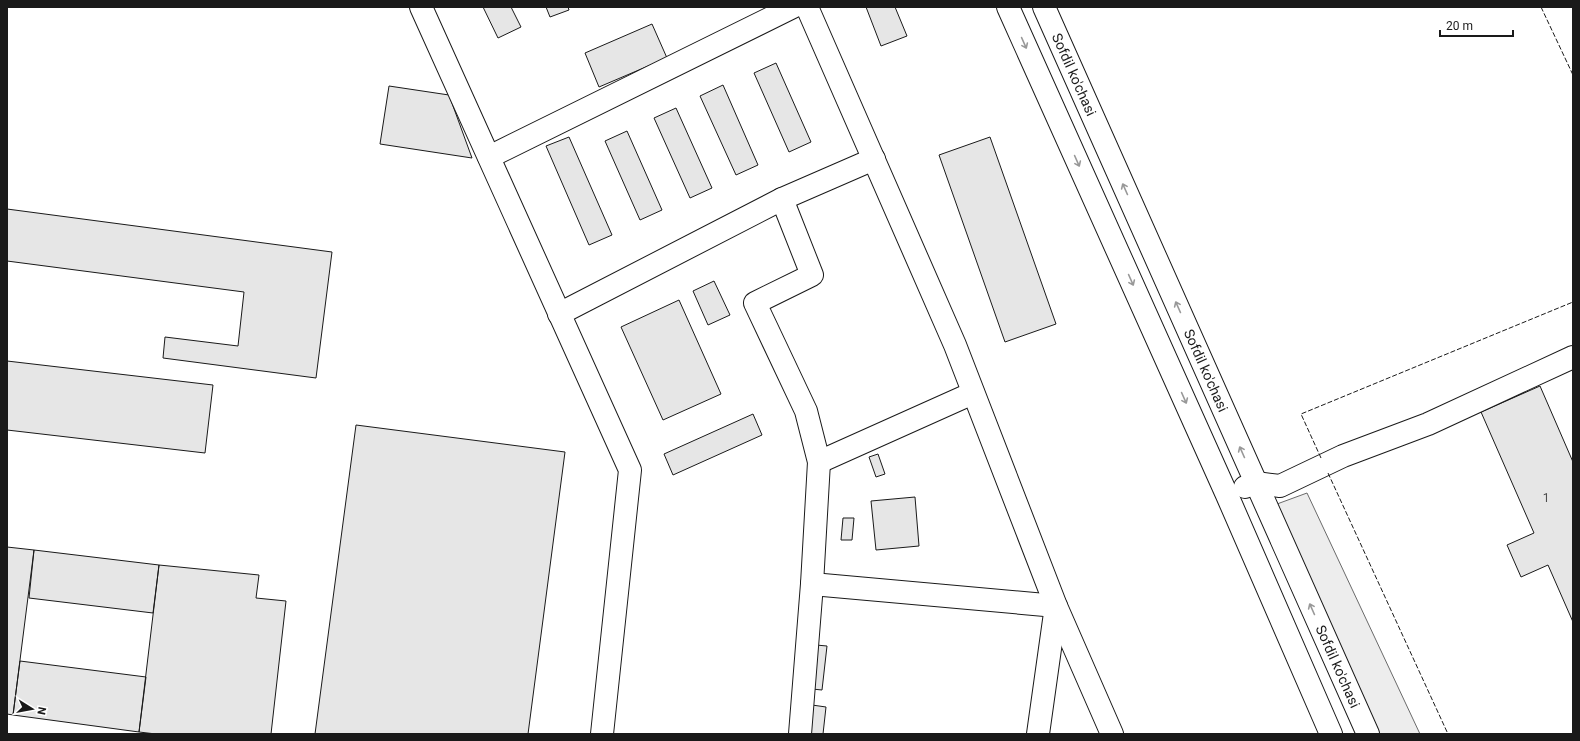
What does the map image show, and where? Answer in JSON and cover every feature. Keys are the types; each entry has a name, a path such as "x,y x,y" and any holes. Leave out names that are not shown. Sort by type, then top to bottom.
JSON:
{"street":[{"path":"421,7 630,470 602,734"},
{"path":"489,157 793,7"},
{"path":"807,7 955,345 1056,606 1112,734"},
{"path":"1008,7 1227,495 1331,734"},
{"name":"Sofdil ko'chasi","path":"1044,7 1368,734"},
{"path":"559,314 782,199 874,159"},
{"path":"782,199 812,276 755,302 806,411 819,462 812,584 800,734"},
{"path":"1227,495 1256,483 1280,486 1343,456 1428,424 1573,358"},
{"path":"819,462 973,393"},
{"path":"812,584 1056,606"},
{"path":"1038,734 1056,606"}],"shaded area":[{"path":"1307,493 1420,734 1380,734 1277,504"}],"building":[{"path":"483,7 511,7 521,27 498,38"},
{"path":"546,7 568,7 569,10 550,17"},
{"path":"866,7 895,7 907,36 881,46"},
{"path":"652,24 667,58 599,87 585,53"},
{"path":"776,63 811,142 789,152 754,73"},
{"path":"723,85 758,165 736,175 700,96"},
{"path":"389,86 449,95 472,158 380,144"},
{"path":"676,108 712,188 690,198 654,118"},
{"path":"627,131 662,210 640,220 605,141"},
{"path":"569,137 612,235 589,245 546,146"},
{"path":"990,137 1056,324 1005,342 939,155"},
{"path":"7,209 332,252 316,378 163,358 165,337 238,346 244,292 7,261"},
{"path":"714,281 730,315 708,325 693,291"},
{"path":"679,300 721,394 663,420 621,327"},
{"path":"7,361 213,385 205,453 7,430"},
{"path":"1540,386 1573,462 1573,622 1548,565 1521,577 1507,545 1534,533 1481,412"},
{"path":"753,414 762,435 673,475 664,454"},
{"path":"356,425 565,452 528,734 315,734"},
{"path":"878,454 885,474 876,477 869,457"},
{"path":"915,497 919,546 876,550 871,501"},
{"path":"843,518 854,518 852,540 841,540"},
{"path":"7,547 34,550 13,715 7,714"},
{"path":"34,550 159,565 153,613 29,598"},
{"path":"159,565 259,575 256,598 286,601 271,734 156,734 139,732"},
{"path":"816,645 827,646 822,690 812,689"},
{"path":"20,661 146,677 139,732 13,715"},
{"path":"812,705 826,707 823,734 809,734"}],"fence":[{"path":"1541,7 1573,75"},
{"path":"1321,458 1301,414 1573,302"},
{"path":"1328,473 1448,734"}]}
